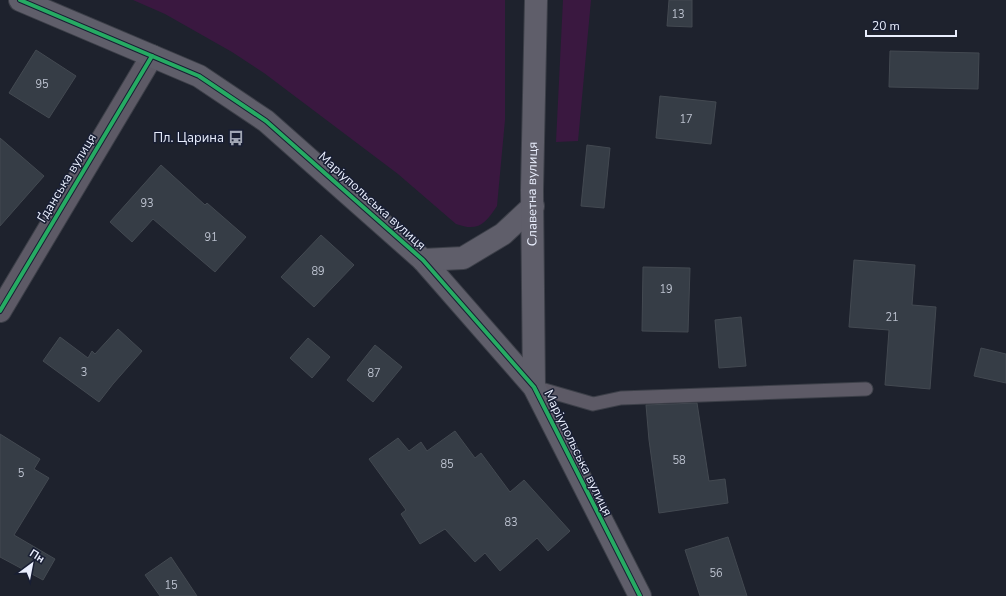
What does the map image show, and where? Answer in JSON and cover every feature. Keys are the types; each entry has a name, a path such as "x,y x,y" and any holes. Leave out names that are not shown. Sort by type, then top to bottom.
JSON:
{"street":[{"name":"Маріупольська вулиця","path":"20,0 199,76 266,120 423,260 534,387 640,596"},
{"name":"Славетна вулиця","path":"534,387 532,206 536,0"},
{"name":"Ґданська вулиця","path":"0,311 152,56"},
{"path":"423,260 463,258 503,234 532,206"}],"lane":[{"path":"534,387 593,404 621,398 866,389"}],"shaded area":[{"path":"133,0 505,0 505,120 497,206 489,218 480,225 470,227 456,224 398,174 264,73 232,52 165,14"},
{"path":"563,0 591,0 578,141 556,142"}],"building":[{"path":"669,0 692,0 692,27 667,26"},
{"path":"36,50 76,76 49,118 9,93"},
{"path":"890,51 979,53 978,89 889,87"},
{"path":"660,96 716,102 711,144 656,138"},
{"path":"0,138 44,176 0,226"},
{"path":"587,145 610,148 604,208 581,206"},
{"path":"161,165 205,205 207,203 246,237 215,272 153,219 132,242 110,222"},
{"path":"321,235 354,265 314,307 281,277"},
{"path":"854,260 915,265 912,305 936,307 930,389 885,385 889,330 849,327"},
{"path":"643,267 690,268 688,332 642,331"},
{"path":"741,317 746,366 719,368 715,320"},
{"path":"118,329 142,351 99,402 43,361 60,337 88,358 92,351 95,354"},
{"path":"308,338 330,357 312,378 290,358"},
{"path":"375,345 402,367 373,402 347,380"},
{"path":"981,348 1006,354 1006,383 974,376"},
{"path":"697,403 709,481 725,479 728,503 659,513 649,440 646,405"},
{"path":"455,431 475,458 481,453 510,492 524,480 570,531 548,551 537,538 500,571 485,553 475,562 445,529 420,544 401,514 406,510 369,459 398,438 409,451 421,442 427,451"},
{"path":"0,434 40,459 34,469 49,478 14,535 55,559 43,580 0,557"},
{"path":"728,537 747,596 700,596 685,550"},
{"path":"171,557 197,596 160,596 145,575"}],"cycle path":[{"path":"20,0 199,76 266,121 423,260 534,387 640,596"},
{"path":"0,311 152,56"}],"place":[{"name":"Пл. Царина","path":"236,138"}]}
